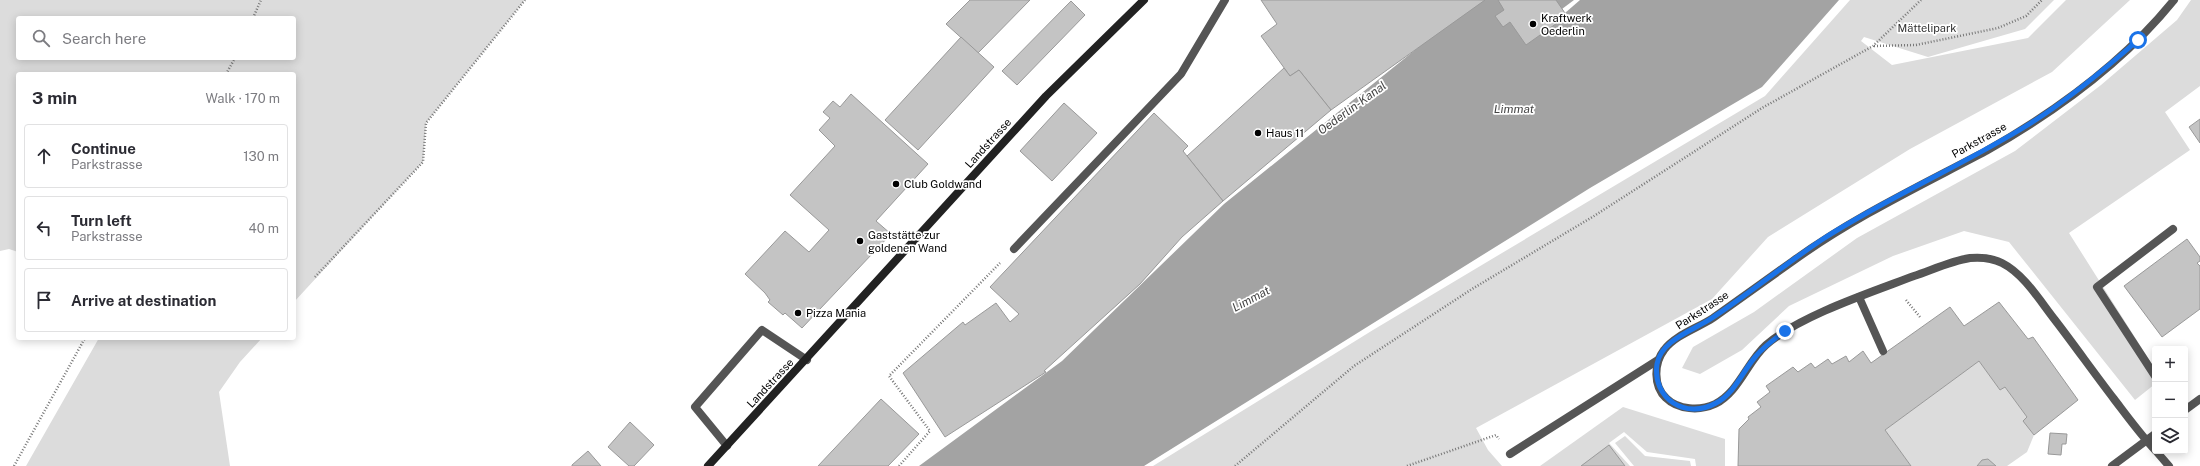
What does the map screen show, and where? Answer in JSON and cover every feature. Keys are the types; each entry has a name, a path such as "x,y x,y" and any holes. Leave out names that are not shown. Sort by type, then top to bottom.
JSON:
{"main road":[{"name":"Landstrasse","path":"708,466 807,360 1046,96 1144,0"}],"street":[{"path":"1014,249 1181,74 1225,0"},
{"name":"Parkstrasse","path":"1658,360 1669,344 1712,318 1823,239 1881,205 1988,150 2033,122 2113,62 2138,40 2174,0"},
{"path":"2152,371 2097,287 2173,229"},
{"path":"1658,360 1657,380 1666,398 1678,405 1690,408 1714,404 1734,387 1755,356 1767,344 1785,331 1859,297 1941,266 1980,257 2004,264 2014,271 2036,296 2146,441 2152,446"},
{"path":"1859,297 1883,351"},
{"path":"727,446 695,407 762,330 807,360"},
{"path":"1510,454 1658,360"},
{"path":"2188,408 2200,399"},
{"path":"2112,466 2152,436"},
{"path":"2159,454 2169,466"}],"path":[{"path":"254,16 261,0"},
{"path":"316,278 423,162 426,123 524,0"},
{"path":"1236,466 1354,366 1465,293 1594,216 1762,108 1873,46 1921,0"},
{"path":"1873,46 1916,44 1998,28 2026,16 2042,0"},
{"path":"227,72 234,60"},
{"path":"899,466 930,431 889,376 1014,249"},
{"path":"14,466 84,340"},
{"path":"1407,466 1496,435 1510,454"}],"green space":[{"path":"0,0 525,0 426,123 423,162 296,300 296,72 16,72 16,251 9,249 0,251"},
{"name":"Mättelipark","path":"1850,0 2054,0 2025,29 1928,57 1864,37 1861,41 1892,65 2028,38 2066,0 2130,0 2052,72 1910,149 1768,237 1712,299 1476,428 1488,450 1502,466 1153,466 1373,330 1765,96"},
{"path":"2191,0 2200,0 2200,86 2165,112 2190,150 2069,233 2152,364 2152,386 2135,400 2009,242 1964,231 1893,256 1789,306 1742,350 1700,374 1682,368 1693,347 1754,312 1857,238 2015,151 2101,85 2177,20"},
{"path":"98,340 260,340 240,362 219,392 230,466 26,466"},
{"path":"1979,361 2000,390 2005,387 2027,417 2034,435 2027,452 2007,466 1911,466 1885,430"},
{"path":"1623,407 1725,439 1725,466 1696,466 1695,459 1647,452 1624,432 1609,443 1630,466 1540,466"},
{"path":"1625,436 1645,456 1690,461 1691,466 1634,466 1615,443"}],"water":[{"name":"Limmat","path":"1477,0 1839,0 1762,87 1590,188 1144,466 919,466 1062,361 1224,204"}],"pier":[{"path":"1574,0 1580,0 1565,13 1562,9"}],"building":[{"path":"970,0 1030,0 978,53 946,24"},
{"path":"1261,0 1485,0 1331,110 1299,70 1290,76 1261,36 1277,24"},
{"name":"Kraftwerk Oederlin","path":"1498,0 1556,0 1567,16 1526,45 1510,22 1503,27 1495,16 1504,10"},
{"path":"1071,1 1085,15 1017,85 1002,71"},
{"path":"961,37 994,67 918,150 885,120"},
{"name":"Haus 11","path":"1284,68 1290,76 1299,70 1331,110 1223,201 1187,156"},
{"path":"851,94 928,164 876,221 891,234 802,328 785,313 783,315 768,302 770,300 765,293 745,274 785,231 809,252 829,230 790,195 835,146 819,130 830,118 823,112 833,101 840,107"},
{"path":"1064,103 1097,133 1052,181 1020,151"},
{"path":"1154,113 1188,146 1183,151 1223,201 1182,237 1140,284 1044,371 1046,372 945,437 903,373 963,322 965,325 996,303 1010,322 1019,314 990,287"},
{"path":"2200,119 2200,143 2189,127"},
{"path":"2187,239 2200,257 2200,261 2197,263 2200,266 2200,309 2162,337 2124,286"},
{"path":"1999,302 2028,339 2033,337 2078,400 2034,435 2023,421 2027,417 2005,387 2000,390 1979,361 1885,430 1911,466 1738,466 1739,429 1749,419 1748,417 1761,407 1757,402 1770,392 1766,386 1793,367 1798,372 1811,363 1815,368 1828,359 1832,364 1846,356 1849,362 1863,351 1871,363 1950,307 1964,326"},
{"path":"881,399 919,434 888,466 818,466"},
{"path":"630,422 654,445 634,466 629,466 608,447"},
{"path":"2050,433 2067,434 2066,444 2062,444 2061,455 2048,454"},
{"path":"1609,445 1625,466 1581,466"},
{"path":"588,451 601,466 572,466 572,465"},
{"path":"1988,459 1996,466 1977,466 1982,460"}],"place":[{"name":"Kraftwerk Oederlin","path":"1533,24"},
{"name":"Haus 11","path":"1258,133"},
{"name":"Club Goldwand","path":"896,184"},
{"name":"Gaststätte zur goldenen Wand","path":"860,241"},
{"name":"Pizza Mania","path":"798,313"}],"route":[{"path":"1785,331 1767,344 1755,356 1734,387 1725,397 1714,404 1702,408 1690,408 1678,405 1666,398 1660,390 1656,371 1658,360 1669,344 1712,318 1823,239 1881,205 1988,150 2033,122 2113,62 2138,40"}],"water label":[{"name":"Oederlin-Kanal","path":"1352,108"}]}
